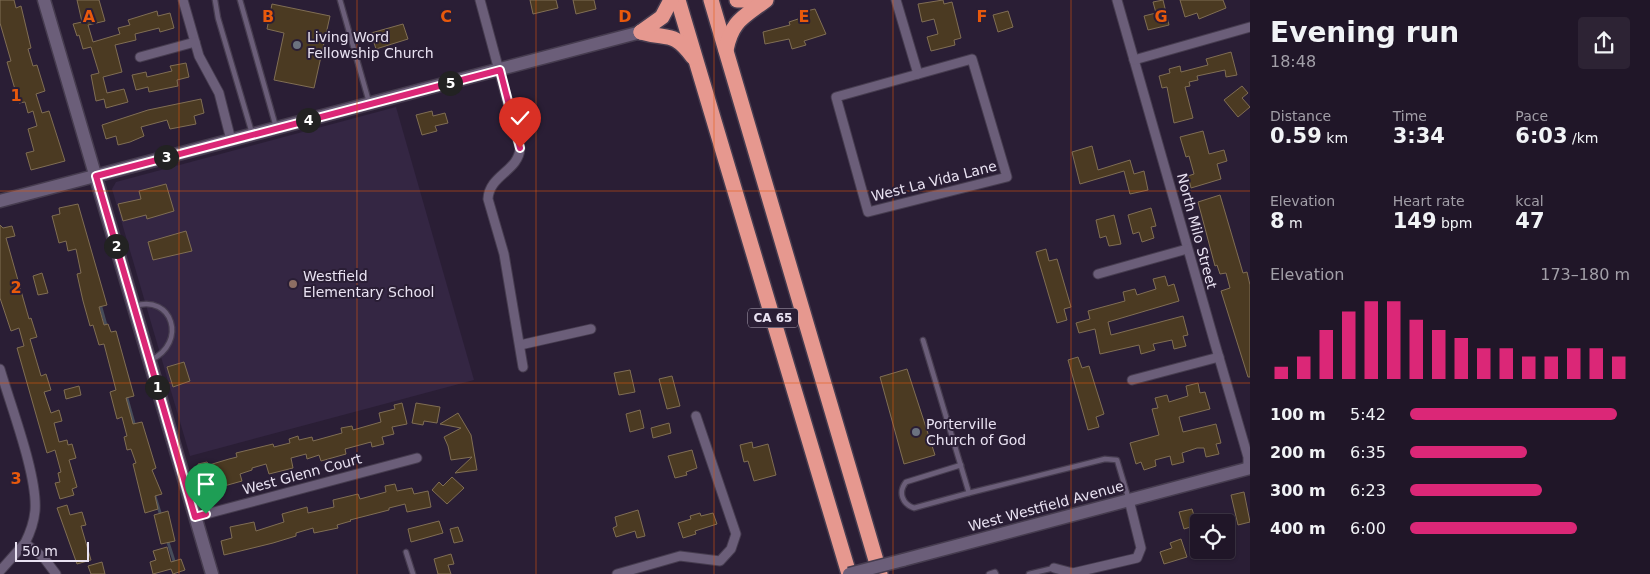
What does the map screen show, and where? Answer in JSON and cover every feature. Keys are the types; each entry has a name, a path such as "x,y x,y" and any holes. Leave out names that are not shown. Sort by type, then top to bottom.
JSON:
{"highway":[{"path":"642,32 662,17 670,0"},
{"name":"CA 65","path":"678,0 849,574"},
{"name":"CA 65","path":"711,0 880,574"},
{"path":"737,0 746,0"},
{"path":"726,51 730,33 739,19 766,0"},
{"path":"642,32 672,37 687,49 697,62"}],"street":[{"path":"44,0 212,574"},
{"path":"183,0 202,65 219,93 231,140"},
{"path":"480,0 500,70 520,155 516,162 492,184 488,191 488,199 504,254 523,367"},
{"path":"896,0 918,74"},
{"name":"North Milo Street","path":"1117,0 1172,188 1186,249 1248,457 1249,468"},
{"path":"1134,60 1250,27"},
{"path":"0,200 642,32"},
{"path":"140,57 195,42"},
{"name":"West La Vida Lane","path":"972,59 1007,177 868,212 836,97 918,74 972,59"},
{"path":"1098,274 1186,249"},
{"path":"520,345 591,329"},
{"path":"1132,380 1219,357"},
{"path":"0,369 34,494 34,521 25,544 0,571"},
{"path":"617,574 680,556 720,562 731,549 736,534 696,416"},
{"name":"West Glenn Court","path":"195,517 417,458"},
{"name":"West Westfield Avenue","path":"849,574 1249,468"},
{"path":"1054,568 1073,573 1137,558 1141,548 1129,500"},
{"path":"25,544 44,558 56,574"}],"lane":[{"path":"215,0 216,10 252,135"},
{"path":"240,0 277,128"},
{"path":"340,0 370,104"},
{"path":"134,306 142,304 154,305 166,313 171,325 172,333 168,348 162,355 149,360"},
{"path":"923,340 969,493"},
{"path":"961,465 906,482 902,491 906,505 914,508 1104,459 1118,460 1129,500"},
{"path":"406,552 413,574"},
{"path":"1029,574 1054,568"},
{"path":"989,574 995,572 996,574"}],"shaded area":[{"name":"Westfield Elementary School","path":"396,107 474,380 190,456 112,189 116,182"}],"building":[{"path":"0,0 14,0 16,8 21,6 31,48 28,49 33,66 37,65 45,91 36,94 42,113 49,111 65,161 31,170 26,153 34,151 28,129 37,126 33,111 28,113 25,102 19,103 7,62 11,61 0,23"},
{"path":"77,0 99,0 105,21 88,25 93,42 120,34 118,28 130,25 128,20 157,11 158,16 170,13 174,28 160,32 159,28 135,34 136,40 115,45 122,72 103,77 107,93 124,89 128,102 106,108 104,99 96,101 91,75 99,73 91,47 83,49 73,24 82,22"},
{"path":"530,0 556,0 558,8 533,14"},
{"path":"573,0 594,0 596,9 576,14"},
{"path":"943,0 944,4 952,2 961,38 954,40 955,45 931,51 927,37 938,34 934,19 922,22 918,4"},
{"path":"1163,0 1169,25 1148,30 1144,16 1156,13 1153,2"},
{"path":"1180,0 1223,0 1226,8 1199,19 1197,13 1185,17"},
{"path":"272,4 330,16 314,88 274,80 284,33 267,29"},
{"path":"815,9 826,34 804,41 806,45 792,49 789,39 765,44 763,32 790,25 789,22 804,17 802,12"},
{"path":"1008,11 1013,27 998,32 993,15"},
{"path":"403,24 408,39 376,49 371,33"},
{"path":"1231,52 1237,75 1226,77 1225,70 1197,76 1198,80 1189,82 1190,86 1185,87 1193,118 1174,123 1167,87 1162,88 1159,76 1170,73 1169,69 1180,66 1181,72 1208,65 1206,59"},
{"path":"186,63 189,77 177,80 178,86 149,92 148,87 136,90 132,75 146,72 147,77 172,71 170,66"},
{"path":"1242,86 1248,93 1242,98 1250,107 1238,117 1224,100"},
{"path":"201,99 204,113 194,116 196,124 170,129 167,120 141,127 144,136 130,142 118,145 116,136 106,139 102,125 148,110"},
{"path":"432,111 433,116 445,113 448,123 435,126 437,131 422,135 416,115"},
{"path":"1203,131 1209,154 1224,150 1227,161 1217,164 1221,179 1191,188 1188,176 1194,174 1189,156 1186,157 1180,137"},
{"path":"1092,146 1098,170 1130,160 1134,174 1144,171 1148,190 1130,194 1124,171 1080,184 1072,152"},
{"path":"166,184 174,211 147,219 146,215 123,221 118,204 141,199 139,191"},
{"path":"1220,195 1243,273 1247,272 1250,285 1250,377 1248,377 1221,291 1230,288 1226,273 1220,274 1217,265 1215,266 1198,202"},
{"path":"78,204 107,305 99,307 104,325 108,324 111,332 116,331 134,396 126,398 133,424 142,422 156,468 152,470 162,494 155,496 158,509 145,513 133,464 136,463 131,449 127,450 124,437 127,436 122,417 117,419 110,392 116,390 104,344 99,345 93,325 90,326 83,301 77,274 81,273 76,249 68,251 66,241 59,243 52,216 60,214 59,208"},
{"path":"1151,208 1156,226 1151,227 1154,238 1142,242 1139,232 1133,234 1128,215"},
{"path":"1114,215 1121,244 1109,246 1106,236 1100,238 1096,220"},
{"path":"0,225 3,228 12,226 15,236 6,238 29,319 31,318 37,337 30,339 41,376 46,374 51,390 44,392 51,413 59,410 62,421 54,423 59,442 67,440 68,445 72,444 76,458 69,460 77,487 72,489 74,495 60,499 55,483 60,482 58,473 61,472 55,450 47,453 17,348 24,346 19,328 11,331 0,298"},
{"path":"186,231 192,251 153,260 148,242"},
{"path":"1046,249 1049,261 1057,259 1071,307 1064,309 1067,320 1057,323 1036,252"},
{"path":"42,273 48,293 38,295 33,276"},
{"path":"1165,276 1168,286 1174,284 1179,301 1108,322 1111,335 1183,316 1188,335 1183,336 1186,346 1174,349 1172,340 1153,344 1155,350 1141,354 1139,345 1100,354 1095,329 1079,333 1076,323 1090,319 1088,311 1125,301 1123,292 1135,289 1137,295 1156,289 1153,279"},
{"path":"1078,357 1082,368 1089,366 1104,414 1096,417 1099,427 1088,430 1068,360"},
{"path":"184,362 190,381 173,387 167,367"},
{"path":"907,369 935,455 904,464 880,377"},
{"path":"630,370 635,392 619,395 614,373"},
{"path":"672,376 680,406 667,409 659,379"},
{"path":"1198,383 1200,393 1205,392 1210,409 1179,417 1183,432 1216,424 1221,443 1216,444 1219,454 1206,457 1204,448 1197,448 1182,453 1184,462 1172,465 1170,456 1155,460 1156,466 1144,470 1141,462 1136,464 1130,443 1159,435 1152,409 1158,408 1155,398 1167,395 1169,402 1188,396 1186,386"},
{"path":"79,386 81,395 66,399 64,390"},
{"path":"402,403 407,424 392,427 394,434 382,437 384,444 372,447 371,442 345,449 346,454 321,461 319,455 307,459 306,454 291,458 293,468 269,474 266,464 240,474 242,481 217,488 214,479 203,483 198,464 207,462 209,465 237,457 236,453 273,444 274,447 290,443 289,439 298,436 299,440 312,437 313,441 342,433 341,428 352,426 353,430 381,422 379,413 395,409 394,405"},
{"path":"416,403 440,407 437,423 424,421 423,425 412,423"},
{"path":"640,410 644,428 630,432 626,414"},
{"path":"458,413 471,435 477,470 455,473 472,457 451,460 444,437 461,428 440,424"},
{"path":"669,423 671,433 653,438 651,428"},
{"path":"752,442 753,448 768,444 776,475 754,481 748,461 744,462 740,445"},
{"path":"692,450 697,468 686,472 687,475 675,478 668,456"},
{"path":"452,477 464,488 447,504 432,490 439,482 443,486"},
{"path":"395,484 397,491 412,488 414,494 428,491 431,507 407,512 405,504 350,520 337,525 338,528 314,533 313,528 296,533 296,536 273,543 224,555 221,541 232,538 230,527 254,522 256,531 284,522 282,514 307,507 308,513 334,507 333,500 358,494 360,499 386,492 385,486"},
{"path":"1244,492 1250,522 1238,525 1231,495"},
{"path":"67,505 70,515 82,512 86,525 81,526 91,560 77,564 57,508"},
{"path":"1192,509 1194,514 1190,514 1190,527 1184,529 1179,512"},
{"path":"638,510 645,536 637,538 635,531 616,537 613,528 617,526 615,517"},
{"path":"168,511 175,541 161,544 154,515"},
{"path":"700,513 701,516 713,513 717,524 695,531 696,534 683,538 678,523 691,519 690,516"},
{"path":"439,521 443,533 411,542 408,529"},
{"path":"458,527 463,541 454,543 450,529"},
{"path":"1181,539 1187,557 1164,564 1160,552 1172,548 1170,543"},
{"path":"167,547 171,562 181,559 185,570 173,574 171,569 153,574 150,562 156,560 153,551"},
{"path":"451,554 454,564 448,565 451,574 438,574 434,559"},
{"path":"102,562 105,574 91,574 88,566"}],"waterway":[{"path":"100,304 107,329"},
{"path":"126,395 135,427"},
{"path":"154,493 161,516"},
{"path":"167,539 175,564"}],"place":[{"name":"Living Word Fellowship Church","path":"297,45"},
{"name":"Westfield Elementary School","path":"293,284"},
{"name":"Porterville Church of God","path":"916,432"}],"route":[{"path":"206,514 195,517 96,176 500,70 520,148"}]}
